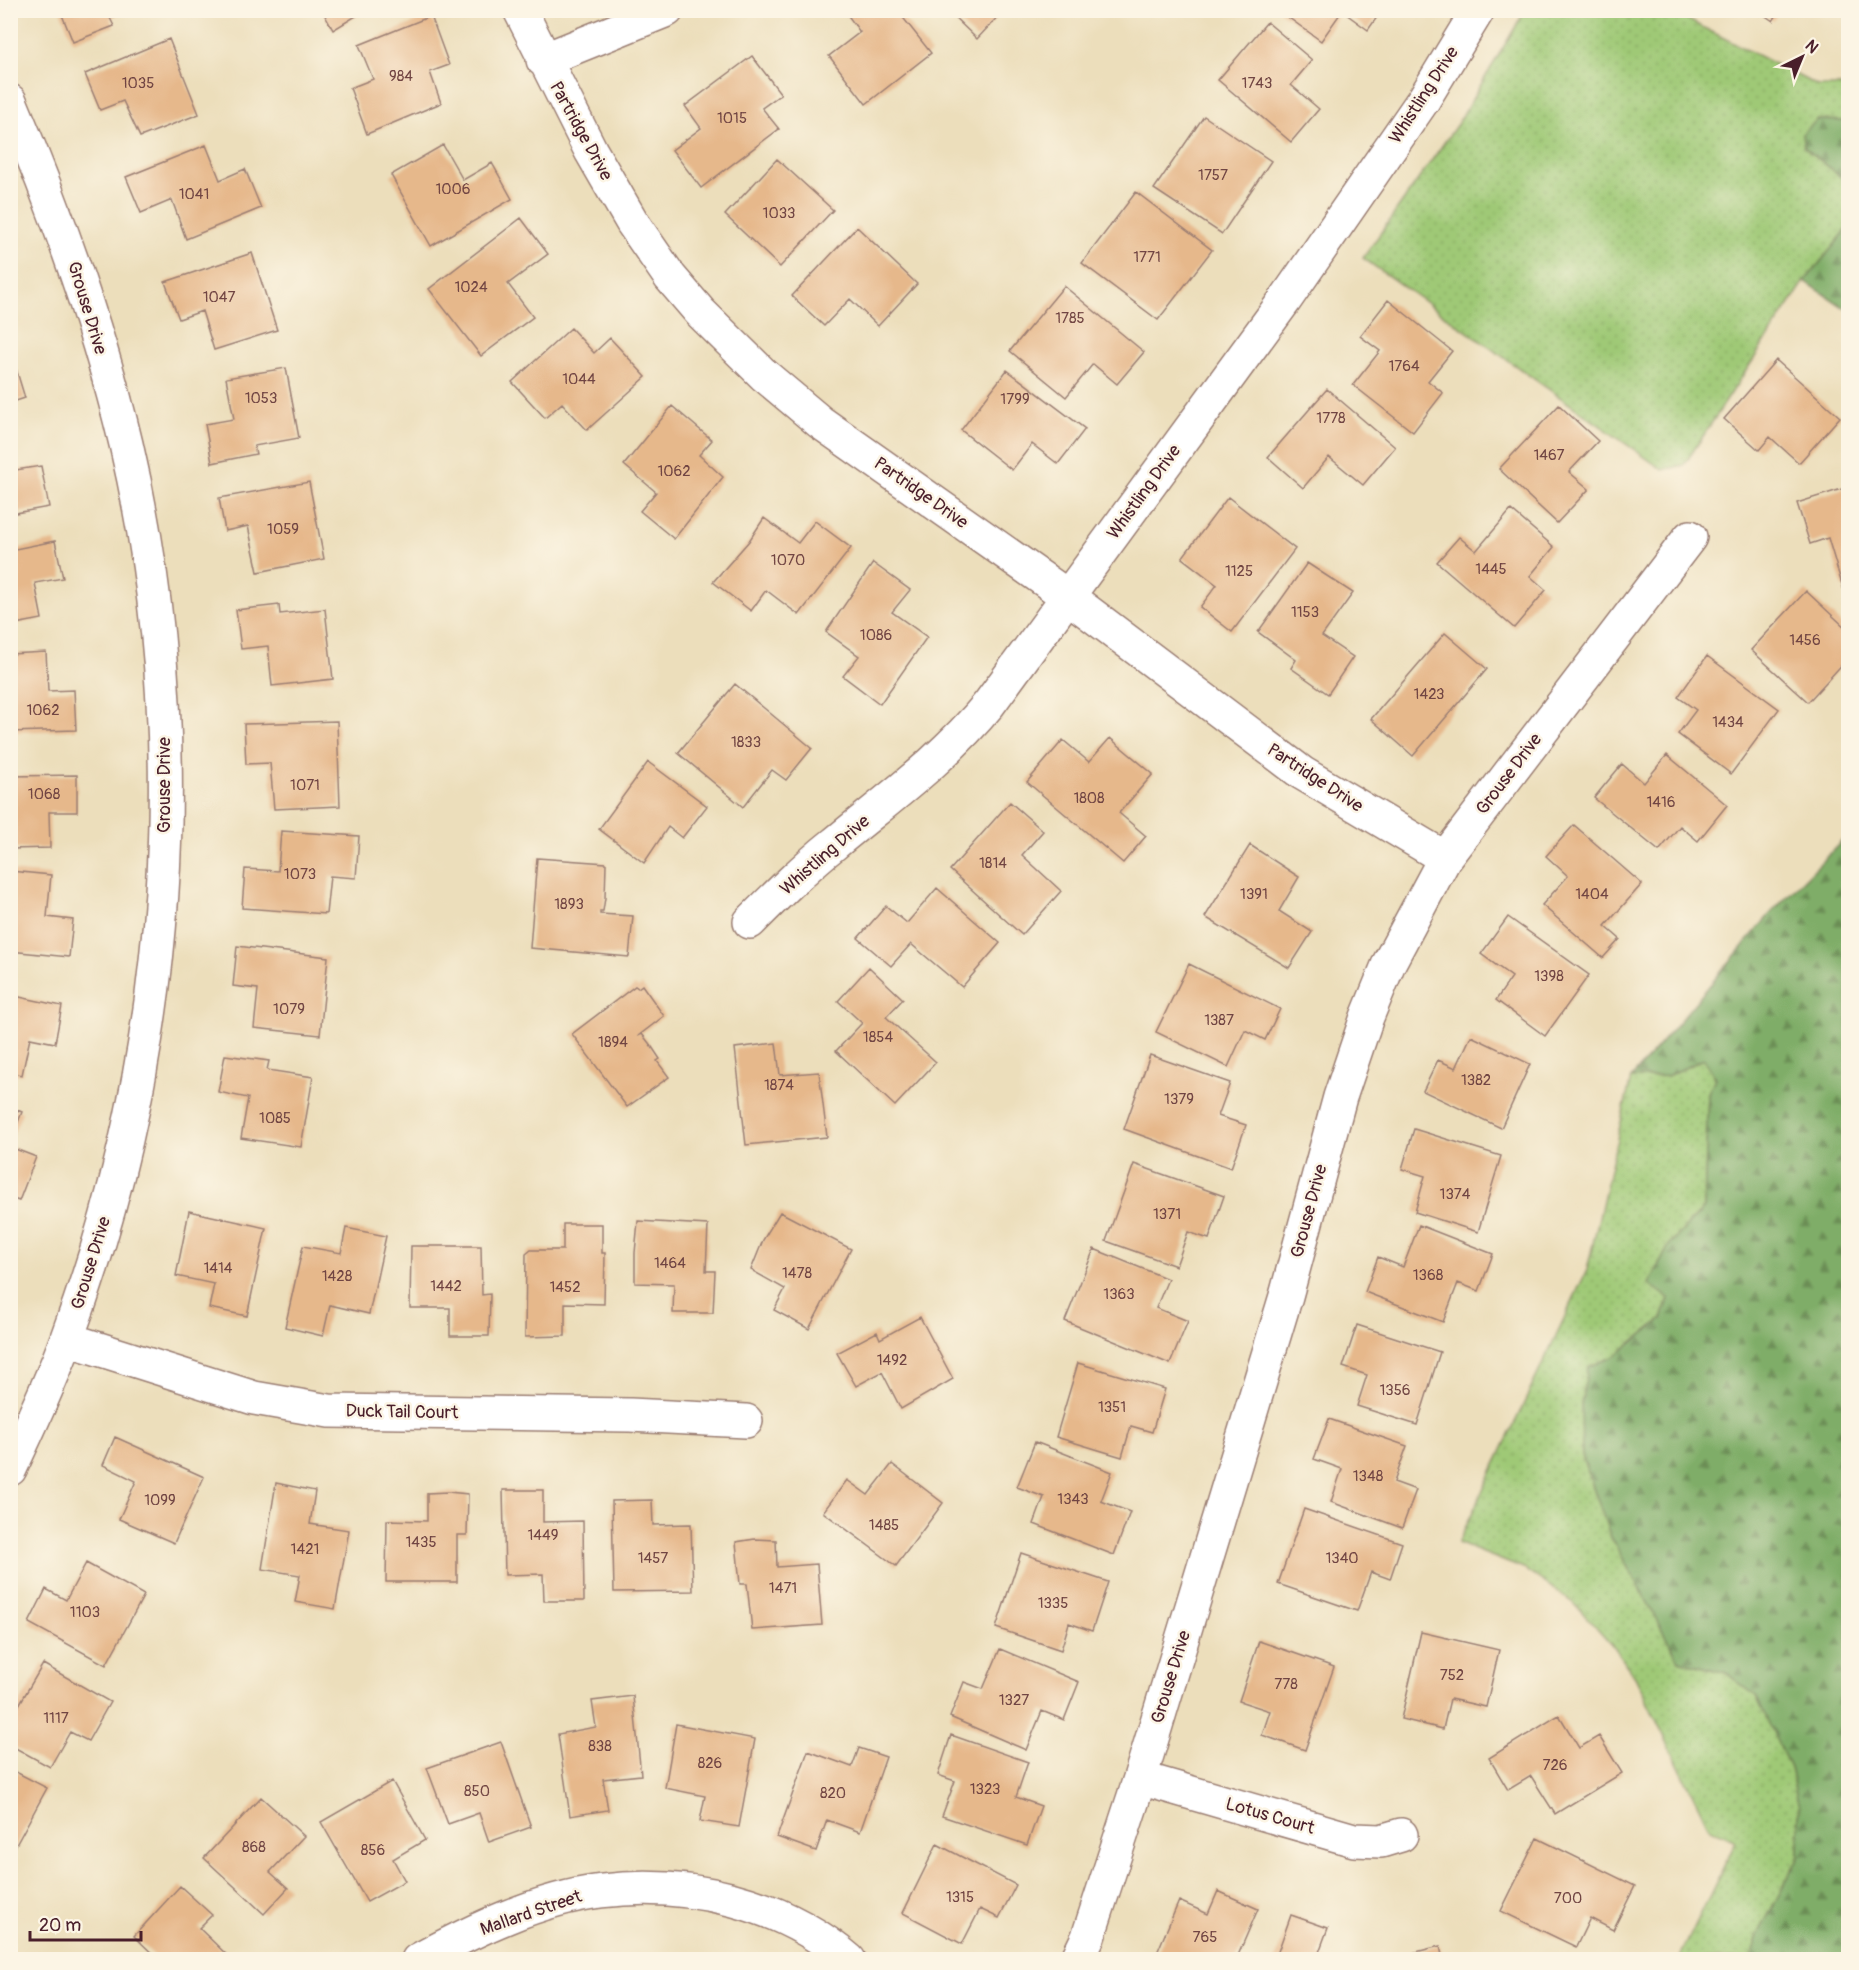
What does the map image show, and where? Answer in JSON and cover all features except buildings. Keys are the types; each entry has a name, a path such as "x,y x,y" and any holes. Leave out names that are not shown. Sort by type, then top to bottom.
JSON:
{"street":[{"name":"Partridge Drive","path":"520,10 543,60 632,222 670,277 733,346 820,422 1067,597 1302,774 1445,858"},
{"path":"543,60 667,10"},
{"name":"Whistling Drive","path":"750,922 817,858 914,780 959,739 1026,656 1285,300 1424,99 1478,10"},
{"name":"Grouse Drive","path":"10,101 64,236 93,324 126,445 149,572 162,686 165,789 159,948 146,1042 117,1175 67,1339 10,1469"},
{"name":"Grouse Drive","path":"1077,1959 1088,1937 1140,1778 1286,1296 1347,1077 1389,963 1445,858 1690,537"},
{"name":"Duck Tail Court","path":"67,1339 254,1398 329,1411 630,1415 746,1421"},
{"name":"Lotus Court","path":"1140,1778 1354,1840 1381,1841 1401,1835"},
{"name":"Mallard Street","path":"418,1959 507,1917 554,1902 601,1891 649,1890 722,1896 764,1910 799,1924 849,1959"}],"green space":[{"path":"1525,11 1671,11 1818,86 1848,86 1848,121 1817,120 1804,147 1842,178 1848,186 1848,228 1805,281 1684,465 1663,470 1363,258 1458,123"},
{"path":"1817,120 1848,121 1848,186 1842,178 1804,147 1802,134"},
{"path":"1848,228 1848,310 1805,281"},
{"path":"1848,835 1848,1959 1751,1959 1758,1935 1799,1856 1799,1806 1790,1768 1756,1696 1726,1673 1679,1660 1610,1535 1582,1455 1581,1405 1588,1367 1615,1356 1662,1319 1669,1298 1649,1284 1670,1244 1704,1208 1708,1093 1715,1078 1704,1059 1667,1076 1631,1078 1771,913"},
{"path":"1704,1059 1715,1079 1708,1093 1704,1208 1670,1244 1650,1284 1669,1298 1662,1319 1615,1356 1588,1367 1582,1455 1610,1535 1679,1660 1726,1673 1757,1696 1790,1768 1799,1806 1799,1856 1758,1935 1751,1959 1679,1959 1736,1841 1710,1829 1635,1677 1614,1648 1574,1603 1526,1570 1458,1543 1587,1270 1631,1078 1667,1076"}]}
